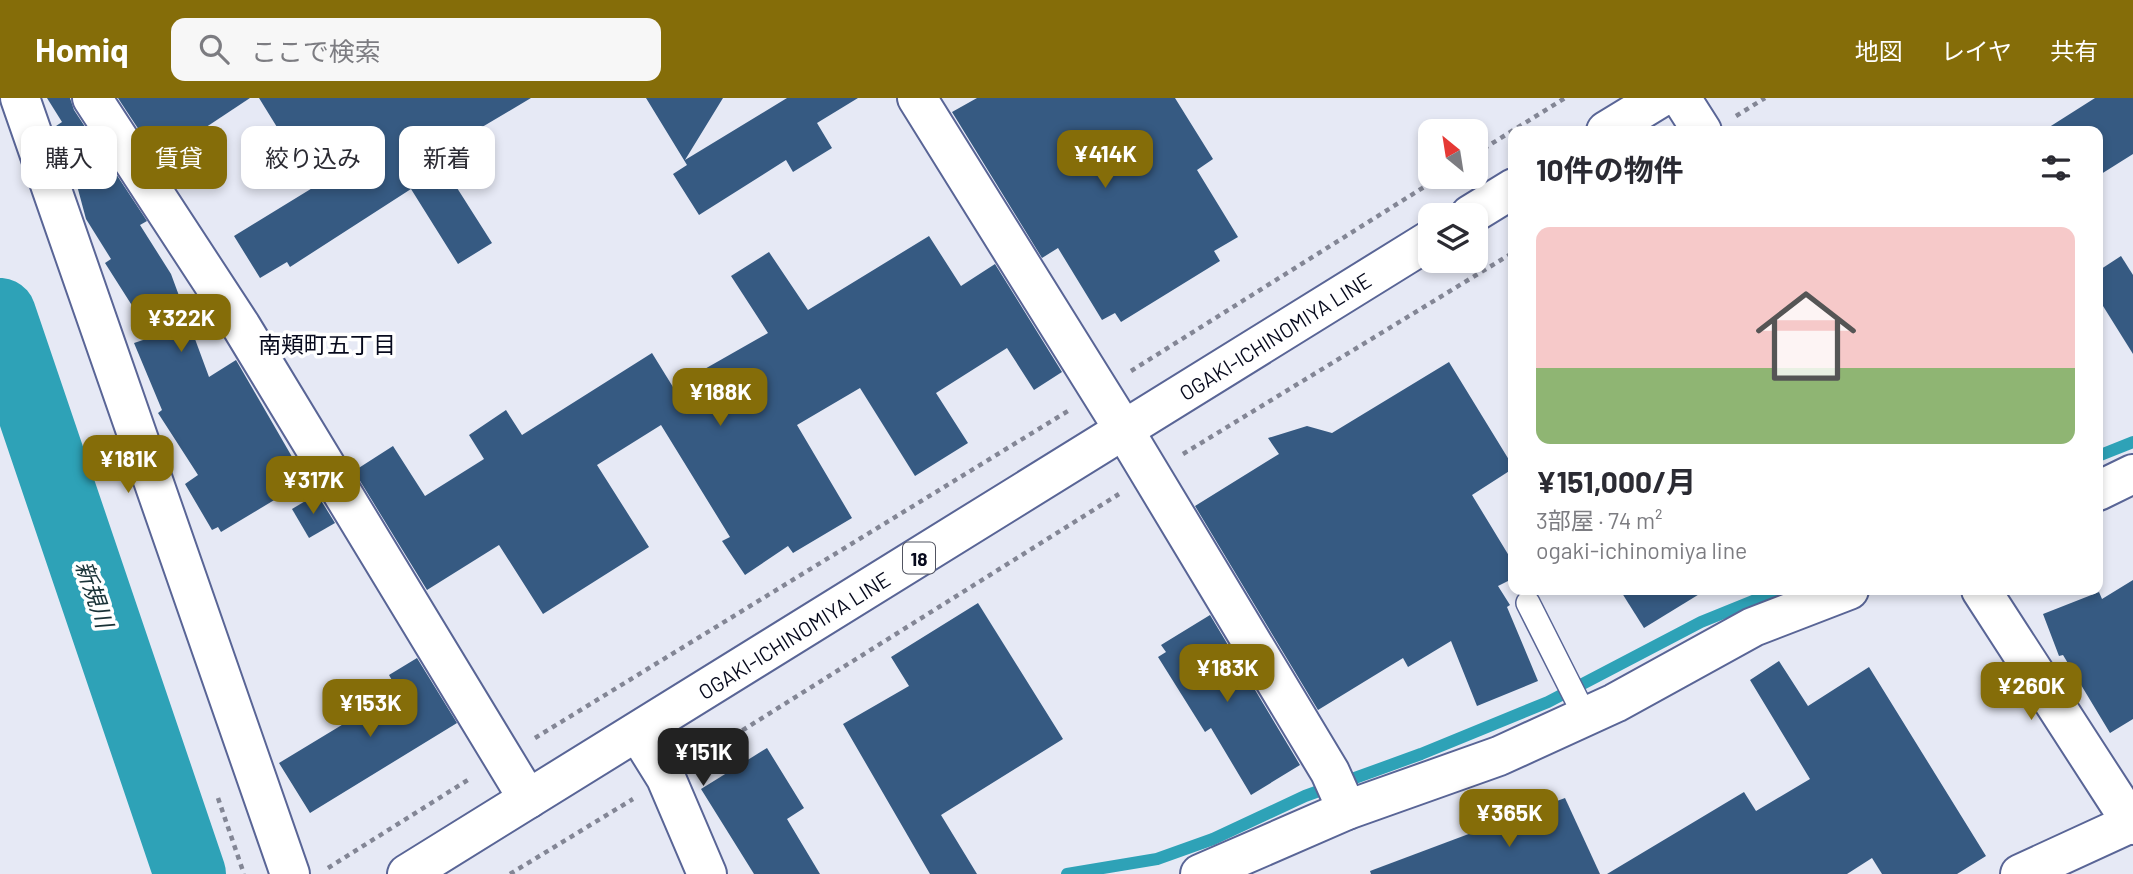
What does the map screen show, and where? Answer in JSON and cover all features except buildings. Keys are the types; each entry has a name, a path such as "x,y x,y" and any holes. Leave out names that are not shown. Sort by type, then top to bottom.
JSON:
{"street":[{"path":"20,98 290,874"},
{"path":"92,98 241,326 528,799"},
{"path":"917,98 1151,474 1339,793"},
{"path":"1614,126 1660,98"},
{"path":"1681,98 1699,126"},
{"path":"1488,204 1508,192"},
{"name":"OGAKI-ICHINOMIYA LINE","path":"407,874 1418,247"},
{"path":"2103,489 2133,474"},
{"path":"1200,874 1339,793 1499,756 1581,709 1753,627 1836,595"},
{"path":"1983,595 2132,824 2020,874"},
{"path":"638,733 666,778 707,874"}],"lane":[{"path":"1528,603 1581,709"}],"path":[{"path":"1520,126 1564,98"},
{"path":"1488,146 1508,133"},
{"path":"318,874 1100,391 1421,189"},
{"path":"510,874 1151,474 1508,256"}],"waterway":[{"name":"新規川","path":"0,314 190,874"},
{"path":"2103,454 2133,442"},
{"path":"1067,874 1157,859 1213,839 1305,796 1421,754 1548,702 1701,622 1768,595"}],"district":[{"name":"南頬町五丁目","path":"327,344"}]}
